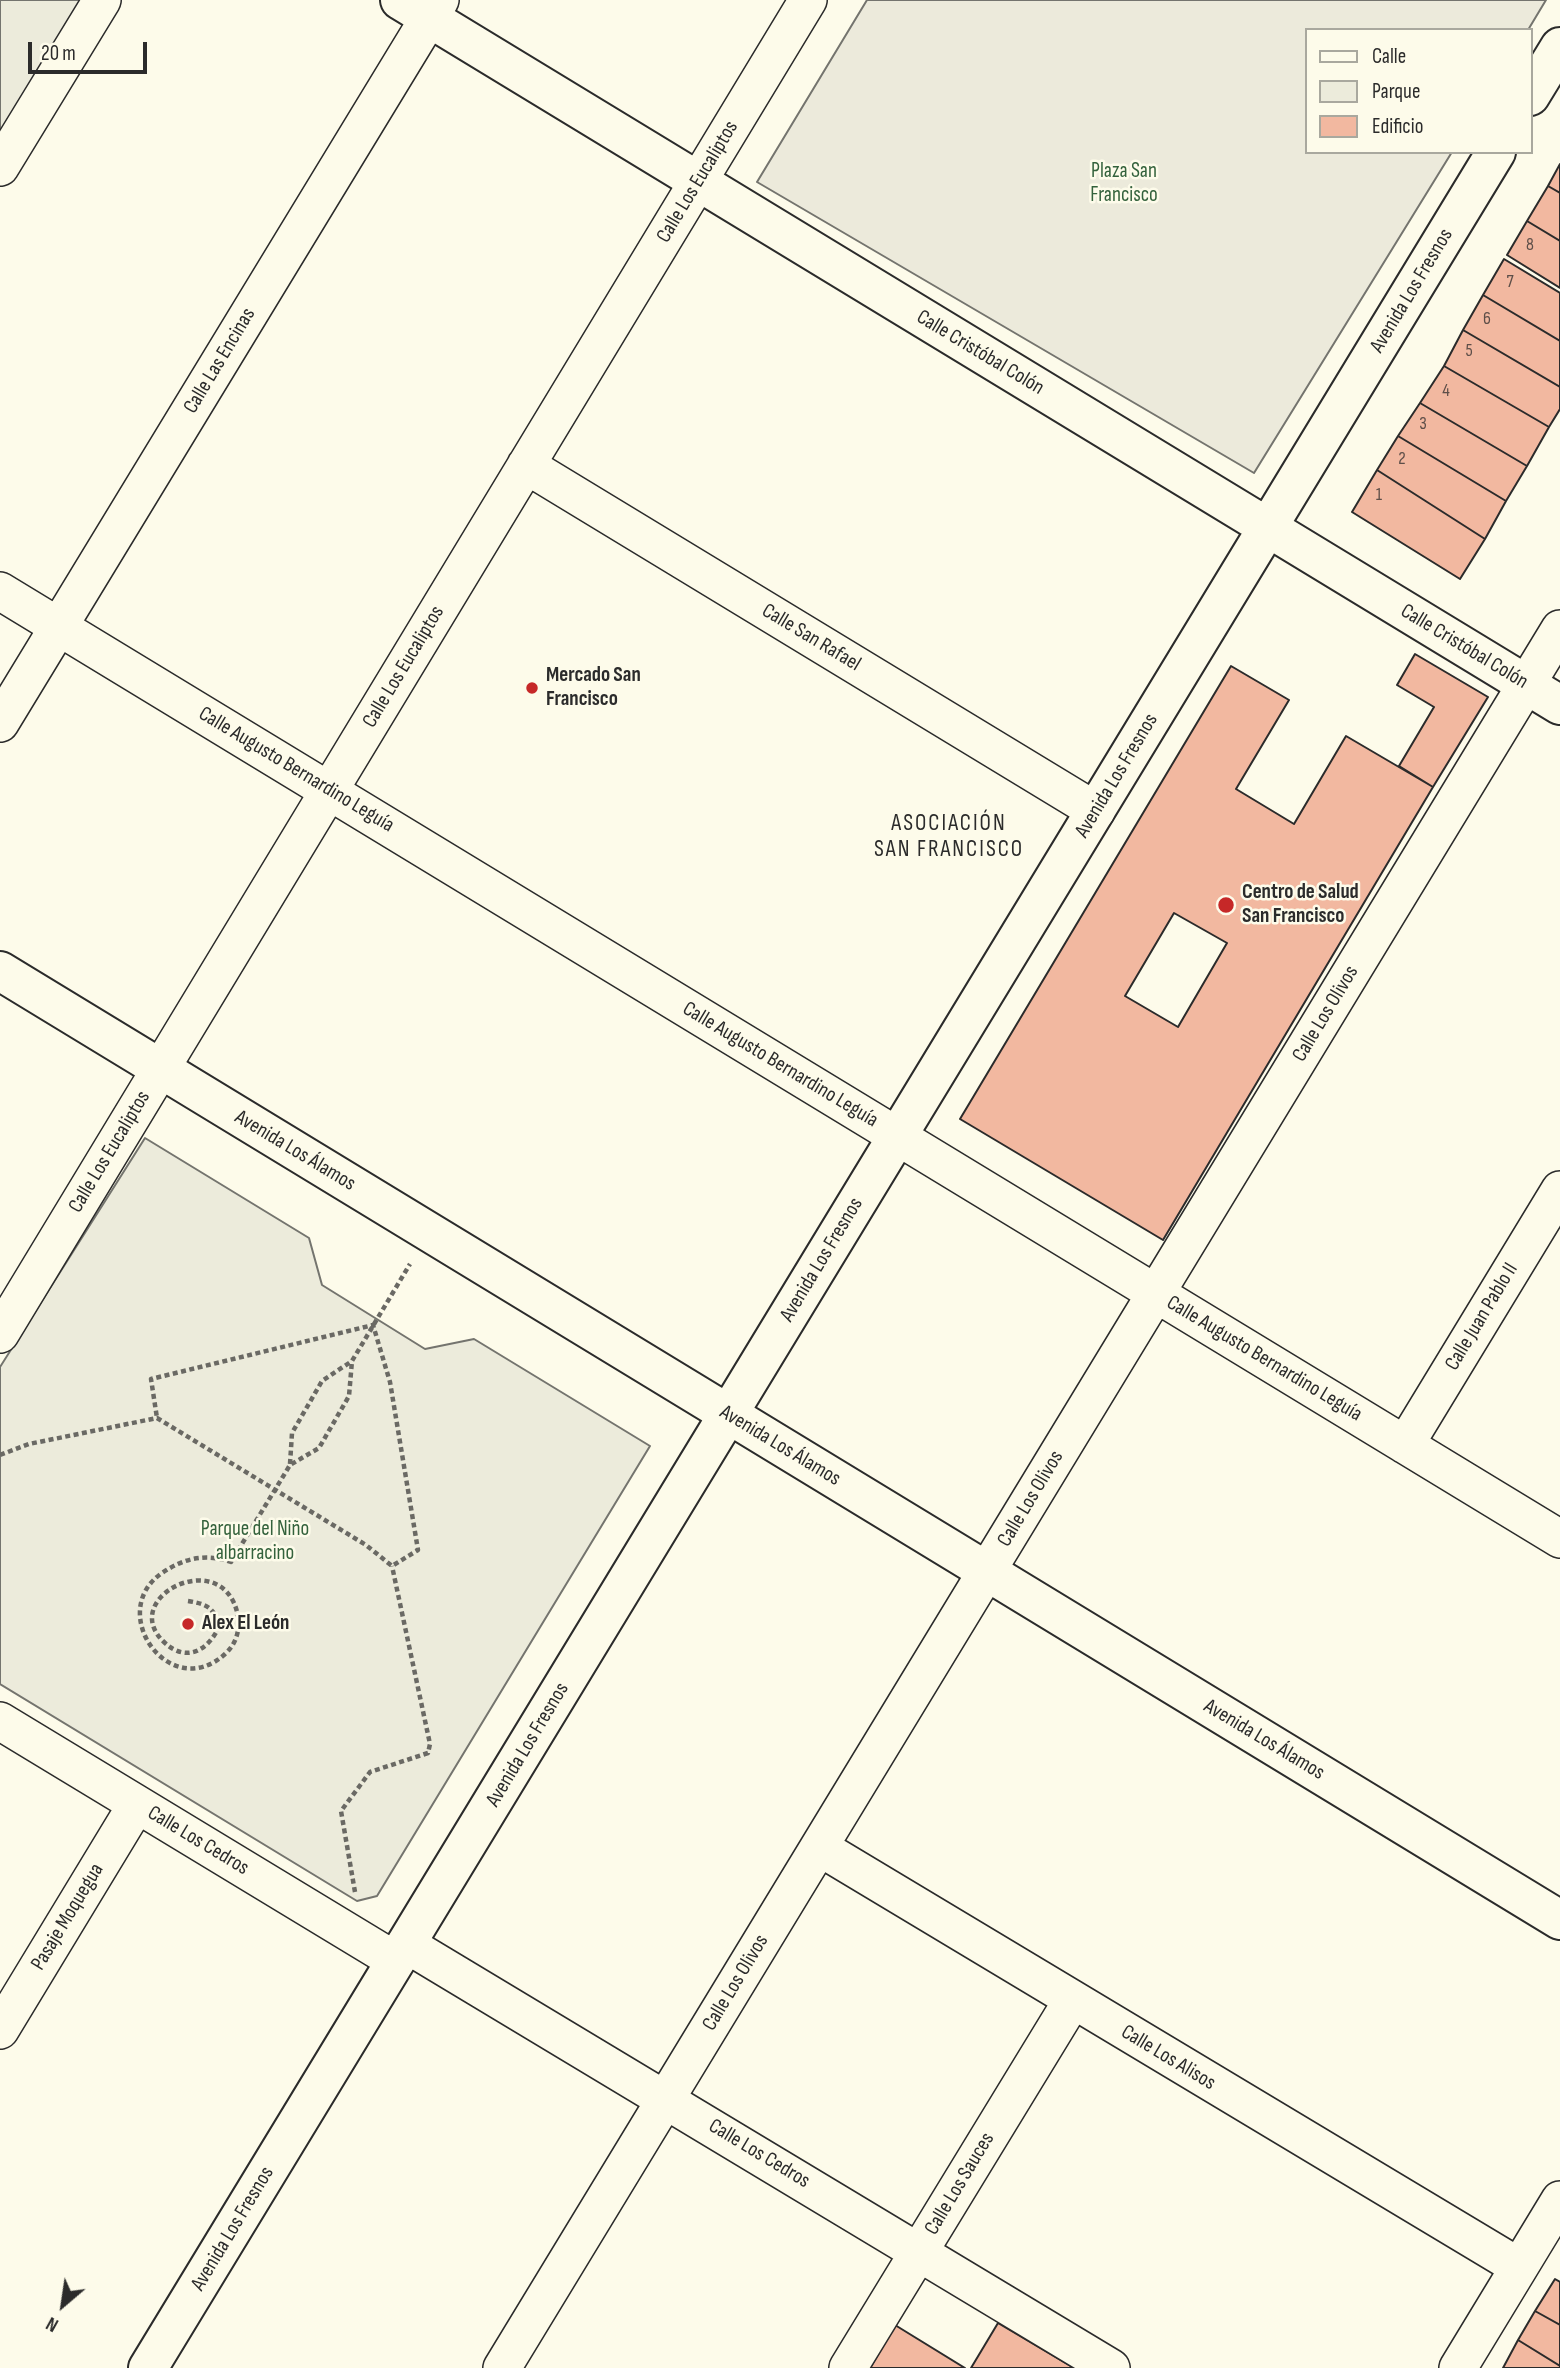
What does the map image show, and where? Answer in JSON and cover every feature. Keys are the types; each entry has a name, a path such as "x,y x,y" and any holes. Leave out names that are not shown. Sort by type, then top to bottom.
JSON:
{"street":[{"path":"0,167 102,0"},
{"name":"Calle Los Eucaliptos","path":"0,1334 808,0"},
{"name":"Calle Cristóbal Colón","path":"423,6 698,181 1560,705"},
{"name":"Calle Las Encinas","path":"0,723 423,6"},
{"path":"1532,93 1560,47"},
{"name":"Avenida Los Fresnos","path":"148,2368 1495,154"},
{"name":"Calle San Rafael","path":"526,465 1096,811"},
{"name":"Calle Augusto Bernardino Leguía","path":"0,591 1560,1539"},
{"name":"Calle Los Olivos","path":"502,2368 1560,629"},
{"name":"Avenida Los Álamos","path":"0,971 1560,1920"},
{"name":"Calle Juan Pablo II","path":"1405,1445 1559,1193"},
{"name":"Calle Los Cedros","path":"0,1721 364,1941 401,1952 666,2098 1111,2368"},
{"name":"Pasaje Moquegua","path":"0,2030 137,1804"},
{"name":"Calle Los Alisos","path":"819,1847 1519,2267"},
{"name":"Calle Los Sauces","path":"848,2368 1072,2001"},
{"path":"1458,2368 1560,2200"}],"path":[{"path":"188,1601 208,1605 217,1616 219,1628 204,1649 193,1653 179,1652 165,1643 156,1632 152,1619 154,1607 171,1587 184,1581 202,1580 219,1586 233,1599 239,1634 228,1651 214,1663 192,1670 171,1664 148,1644 143,1637 139,1617 142,1601 156,1577 179,1562 212,1556 231,1562 290,1465 319,1448 349,1396 352,1361 429,1233"},
{"path":"157,1418 151,1379 373,1325"},
{"path":"373,1325 390,1382 418,1550 392,1566"},
{"path":"290,1465 292,1433 322,1381 352,1361"},
{"path":"0,1455 29,1444 157,1418 366,1545 392,1566 430,1744 428,1754 370,1772 341,1811 364,1941"}],"green space":[{"path":"0,0 81,0 0,134"},
{"name":"Parque del Niño albarracino","path":"145,1138 309,1238 322,1285 425,1349 474,1339 650,1446 377,1896 357,1901 0,1684 0,1367"}],"shaded area":[{"name":"Plaza San Francisco","path":"867,0 1546,0 1529,28 1304,28 1304,154 1451,154 1254,473 757,182"}],"building":[{"path":"1560,164 1560,193 1548,186"},
{"path":"1548,186 1560,193 1560,241 1527,221"},
{"path":"1527,221 1560,241 1560,288 1507,255"},
{"path":"1504,259 1560,293 1560,341 1483,295"},
{"path":"1483,295 1560,341 1560,387 1463,330"},
{"path":"1463,330 1560,387 1560,409 1549,427 1444,366"},
{"path":"1444,366 1549,427 1527,466 1420,403"},
{"path":"1420,403 1527,466 1506,501 1398,436"},
{"path":"1398,436 1506,501 1485,539 1377,470"},
{"path":"1377,470 1485,539 1460,579 1352,512"},
{"path":"1415,654 1488,697 1433,787 1399,766 1434,707 1397,685"},
{"name":"Centro de Salud San Francisco","path":"1231,666 1289,700 1236,789 1294,824 1346,736 1433,787 1163,1240 960,1119","holes":["1174,913 1227,943 1178,1027 1125,996"]},
{"path":"1555,2279 1560,2282 1560,2325 1535,2311"},
{"path":"1535,2311 1560,2325 1560,2366 1518,2340"},
{"path":"998,2323 1074,2368 971,2368"},
{"path":"895,2325 965,2368 870,2368"},
{"path":"1518,2340 1560,2366 1560,2368 1503,2368"}],"place":[{"name":"Mercado San Francisco","path":"532,688"},
{"name":"Centro de Salud San Francisco","path":"1226,905"},
{"name":"Alex El León","path":"188,1624"}],"district":[{"name":"ASOCIACIÓN SAN FRANCISCO","path":"949,837"}]}
